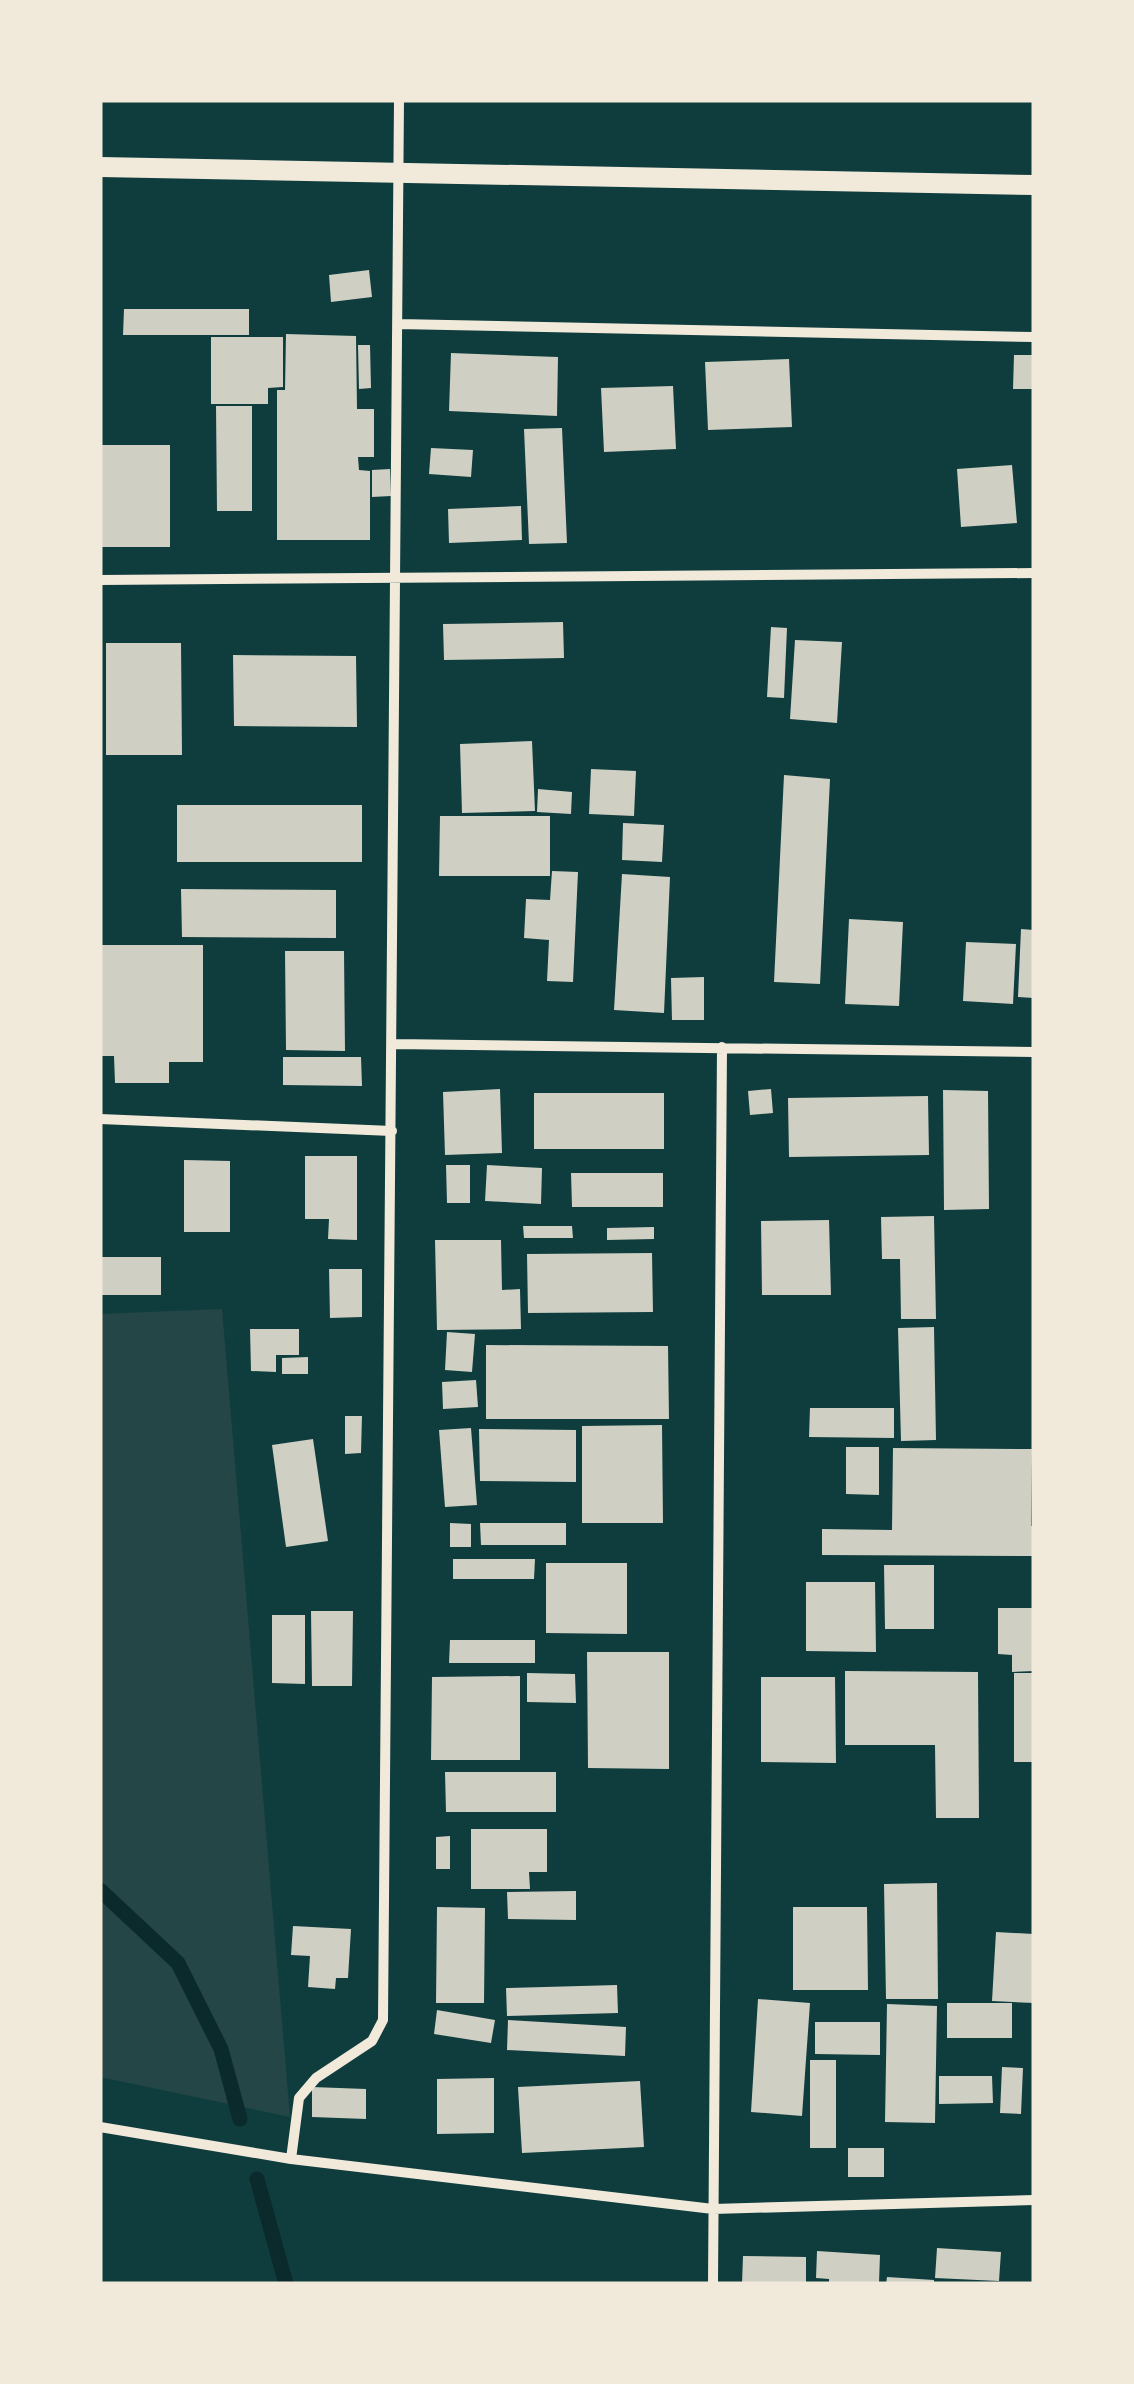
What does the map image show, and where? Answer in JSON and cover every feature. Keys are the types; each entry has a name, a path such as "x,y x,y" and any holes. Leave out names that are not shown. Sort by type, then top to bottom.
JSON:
{"main road":[{"path":"100,168 1034,185"}],"street":[{"path":"291,2159 299,2098 316,2078 372,2041 383,2020 399,100"},
{"path":"398,324 1034,336"},
{"path":"100,580 1034,573"},
{"path":"393,1044 1034,1052"},
{"path":"713,2284 722,1048"},
{"path":"100,1120 392,1132"},
{"path":"100,2127 291,2159 713,2209 1034,2200"}],"shaded area":[{"path":"222,1309 290,2117 100,2077 100,1314"}],"building":[{"path":"369,270 372,297 331,302 329,275"},
{"path":"124,309 249,309 249,335 123,335"},
{"path":"286,334 356,336 357,409 374,409 374,457 358,457 359,470 370,471 370,540 277,540 277,390 285,390"},
{"path":"211,337 283,337 283,387 268,388 268,404 211,404"},
{"path":"358,345 370,345 371,388 359,389"},
{"path":"451,353 558,357 557,416 449,411"},
{"path":"1014,355 1034,355 1034,389 1013,389"},
{"path":"789,359 792,427 708,430 705,362"},
{"path":"673,386 676,449 604,452 601,388"},
{"path":"216,406 252,406 252,511 217,511"},
{"path":"562,428 567,543 529,544 524,429"},
{"path":"100,445 170,445 170,547 100,547"},
{"path":"431,448 473,450 471,477 429,474"},
{"path":"1012,465 1017,523 961,527 957,469"},
{"path":"390,469 391,496 372,497 372,470"},
{"path":"521,506 522,540 449,543 448,509"},
{"path":"563,622 564,658 444,660 443,624"},
{"path":"771,627 787,628 784,698 767,697"},
{"path":"795,640 842,642 837,723 790,719"},
{"path":"106,643 181,643 182,755 106,755"},
{"path":"233,655 356,656 357,727 234,726"},
{"path":"532,741 535,811 462,813 460,744"},
{"path":"591,769 636,771 634,816 589,814"},
{"path":"784,775 830,779 820,984 774,982"},
{"path":"538,789 572,792 571,814 537,812"},
{"path":"177,805 362,805 362,862 177,862"},
{"path":"440,816 550,816 550,876 439,876"},
{"path":"623,823 664,825 662,862 622,860"},
{"path":"552,871 578,872 573,982 547,981 549,940 524,938 526,899 550,900"},
{"path":"622,874 670,877 664,1013 614,1010"},
{"path":"181,889 336,890 336,938 182,937"},
{"path":"849,919 903,922 899,1006 845,1004"},
{"path":"1021,929 1034,930 1034,998 1018,997"},
{"path":"966,942 1016,944 1013,1004 963,1001"},
{"path":"100,945 203,945 203,1062 169,1062 169,1083 115,1083 114,1056 100,1056"},
{"path":"285,951 344,951 345,1051 286,1050"},
{"path":"704,977 704,1020 672,1020 671,978"},
{"path":"283,1057 361,1057 362,1086 283,1085"},
{"path":"500,1089 502,1153 445,1155 443,1092"},
{"path":"771,1089 773,1113 750,1115 748,1091"},
{"path":"943,1090 988,1091 989,1209 944,1210"},
{"path":"534,1093 664,1093 664,1149 534,1149"},
{"path":"928,1096 929,1155 789,1157 788,1098"},
{"path":"305,1156 357,1156 357,1240 328,1239 329,1219 305,1219"},
{"path":"184,1160 230,1161 230,1232 184,1232"},
{"path":"446,1165 470,1165 470,1203 447,1203"},
{"path":"487,1165 542,1168 541,1204 485,1201"},
{"path":"571,1173 663,1173 663,1207 572,1207"},
{"path":"934,1216 936,1319 901,1319 900,1259 882,1259 881,1217"},
{"path":"829,1220 831,1295 762,1295 761,1221"},
{"path":"523,1226 572,1226 573,1238 524,1238"},
{"path":"654,1227 654,1239 607,1240 607,1228"},
{"path":"435,1240 501,1240 502,1290 520,1289 521,1329 437,1330"},
{"path":"652,1253 653,1312 528,1313 527,1254"},
{"path":"100,1257 161,1257 161,1295 100,1295"},
{"path":"329,1269 362,1269 362,1317 330,1318"},
{"path":"934,1327 936,1440 901,1441 898,1328"},
{"path":"250,1329 299,1329 299,1355 276,1355 276,1372 251,1371"},
{"path":"447,1332 475,1334 472,1372 445,1370"},
{"path":"486,1345 668,1346 669,1419 486,1419"},
{"path":"308,1357 308,1374 282,1374 282,1358"},
{"path":"476,1380 478,1407 443,1409 442,1382"},
{"path":"810,1408 894,1408 894,1438 809,1437"},
{"path":"345,1416 362,1416 361,1453 345,1454"},
{"path":"662,1425 663,1523 582,1523 582,1426"},
{"path":"471,1428 477,1505 445,1507 439,1430"},
{"path":"479,1429 576,1430 576,1482 480,1481"},
{"path":"313,1439 328,1541 286,1547 272,1445"},
{"path":"846,1447 879,1447 879,1495 846,1494"},
{"path":"893,1448 1032,1449 1034,1556 822,1555 822,1529 892,1530"},
{"path":"450,1523 471,1524 471,1547 450,1547"},
{"path":"480,1523 566,1523 566,1545 481,1545"},
{"path":"453,1559 535,1559 534,1579 453,1579"},
{"path":"546,1563 627,1563 627,1634 546,1633"},
{"path":"884,1565 934,1565 934,1629 885,1629"},
{"path":"806,1582 875,1582 876,1652 806,1651"},
{"path":"998,1608 1034,1608 1034,1671 1012,1672 1012,1655 998,1654"},
{"path":"311,1611 353,1611 352,1686 312,1686"},
{"path":"272,1615 305,1615 305,1684 272,1683"},
{"path":"450,1640 535,1640 535,1663 449,1663"},
{"path":"587,1652 669,1652 669,1769 588,1768"},
{"path":"845,1671 978,1672 979,1818 936,1818 935,1745 845,1745"},
{"path":"527,1673 575,1674 576,1703 527,1702"},
{"path":"1014,1673 1034,1673 1034,1762 1014,1762"},
{"path":"520,1676 520,1760 431,1760 432,1677"},
{"path":"761,1677 835,1677 836,1763 761,1762"},
{"path":"445,1772 556,1772 556,1812 446,1812"},
{"path":"471,1829 547,1829 547,1872 529,1872 530,1889 471,1889"},
{"path":"450,1836 450,1869 436,1869 436,1837"},
{"path":"937,1883 938,1999 886,1999 884,1884"},
{"path":"576,1891 576,1920 508,1919 507,1892"},
{"path":"437,1907 485,1908 484,2003 436,2003"},
{"path":"793,1907 867,1907 868,1990 793,1990"},
{"path":"293,1926 351,1929 348,1978 336,1978 335,1989 308,1987 310,1956 291,1955"},
{"path":"996,1932 1034,1934 1034,2003 992,2001"},
{"path":"617,1985 618,2013 507,2016 506,1988"},
{"path":"758,1999 810,2003 802,2116 751,2112"},
{"path":"947,2003 1012,2003 1012,2038 947,2038"},
{"path":"887,2004 937,2006 935,2123 885,2122"},
{"path":"437,2010 495,2020 491,2043 434,2034"},
{"path":"508,2020 626,2027 625,2056 507,2050"},
{"path":"815,2022 880,2022 880,2055 815,2054"},
{"path":"810,2060 836,2060 836,2148 810,2148"},
{"path":"1002,2067 1023,2068 1021,2114 1000,2113"},
{"path":"939,2076 992,2076 993,2103 939,2104"},
{"path":"494,2078 494,2133 437,2134 437,2079"},
{"path":"640,2081 644,2147 522,2153 518,2087"},
{"path":"312,2087 366,2089 366,2119 312,2117"},
{"path":"848,2148 884,2148 884,2177 848,2177"},
{"path":"937,2248 1001,2252 999,2281 935,2278"},
{"path":"817,2251 880,2255 879,2283 829,2284 829,2279 816,2278"},
{"path":"743,2256 806,2257 806,2284 742,2284"},
{"path":"887,2277 934,2280 934,2284 886,2284"}],"waterway":[{"path":"100,1890 178,1963 221,2049 240,2119"},
{"path":"257,2179 286,2284"}]}
